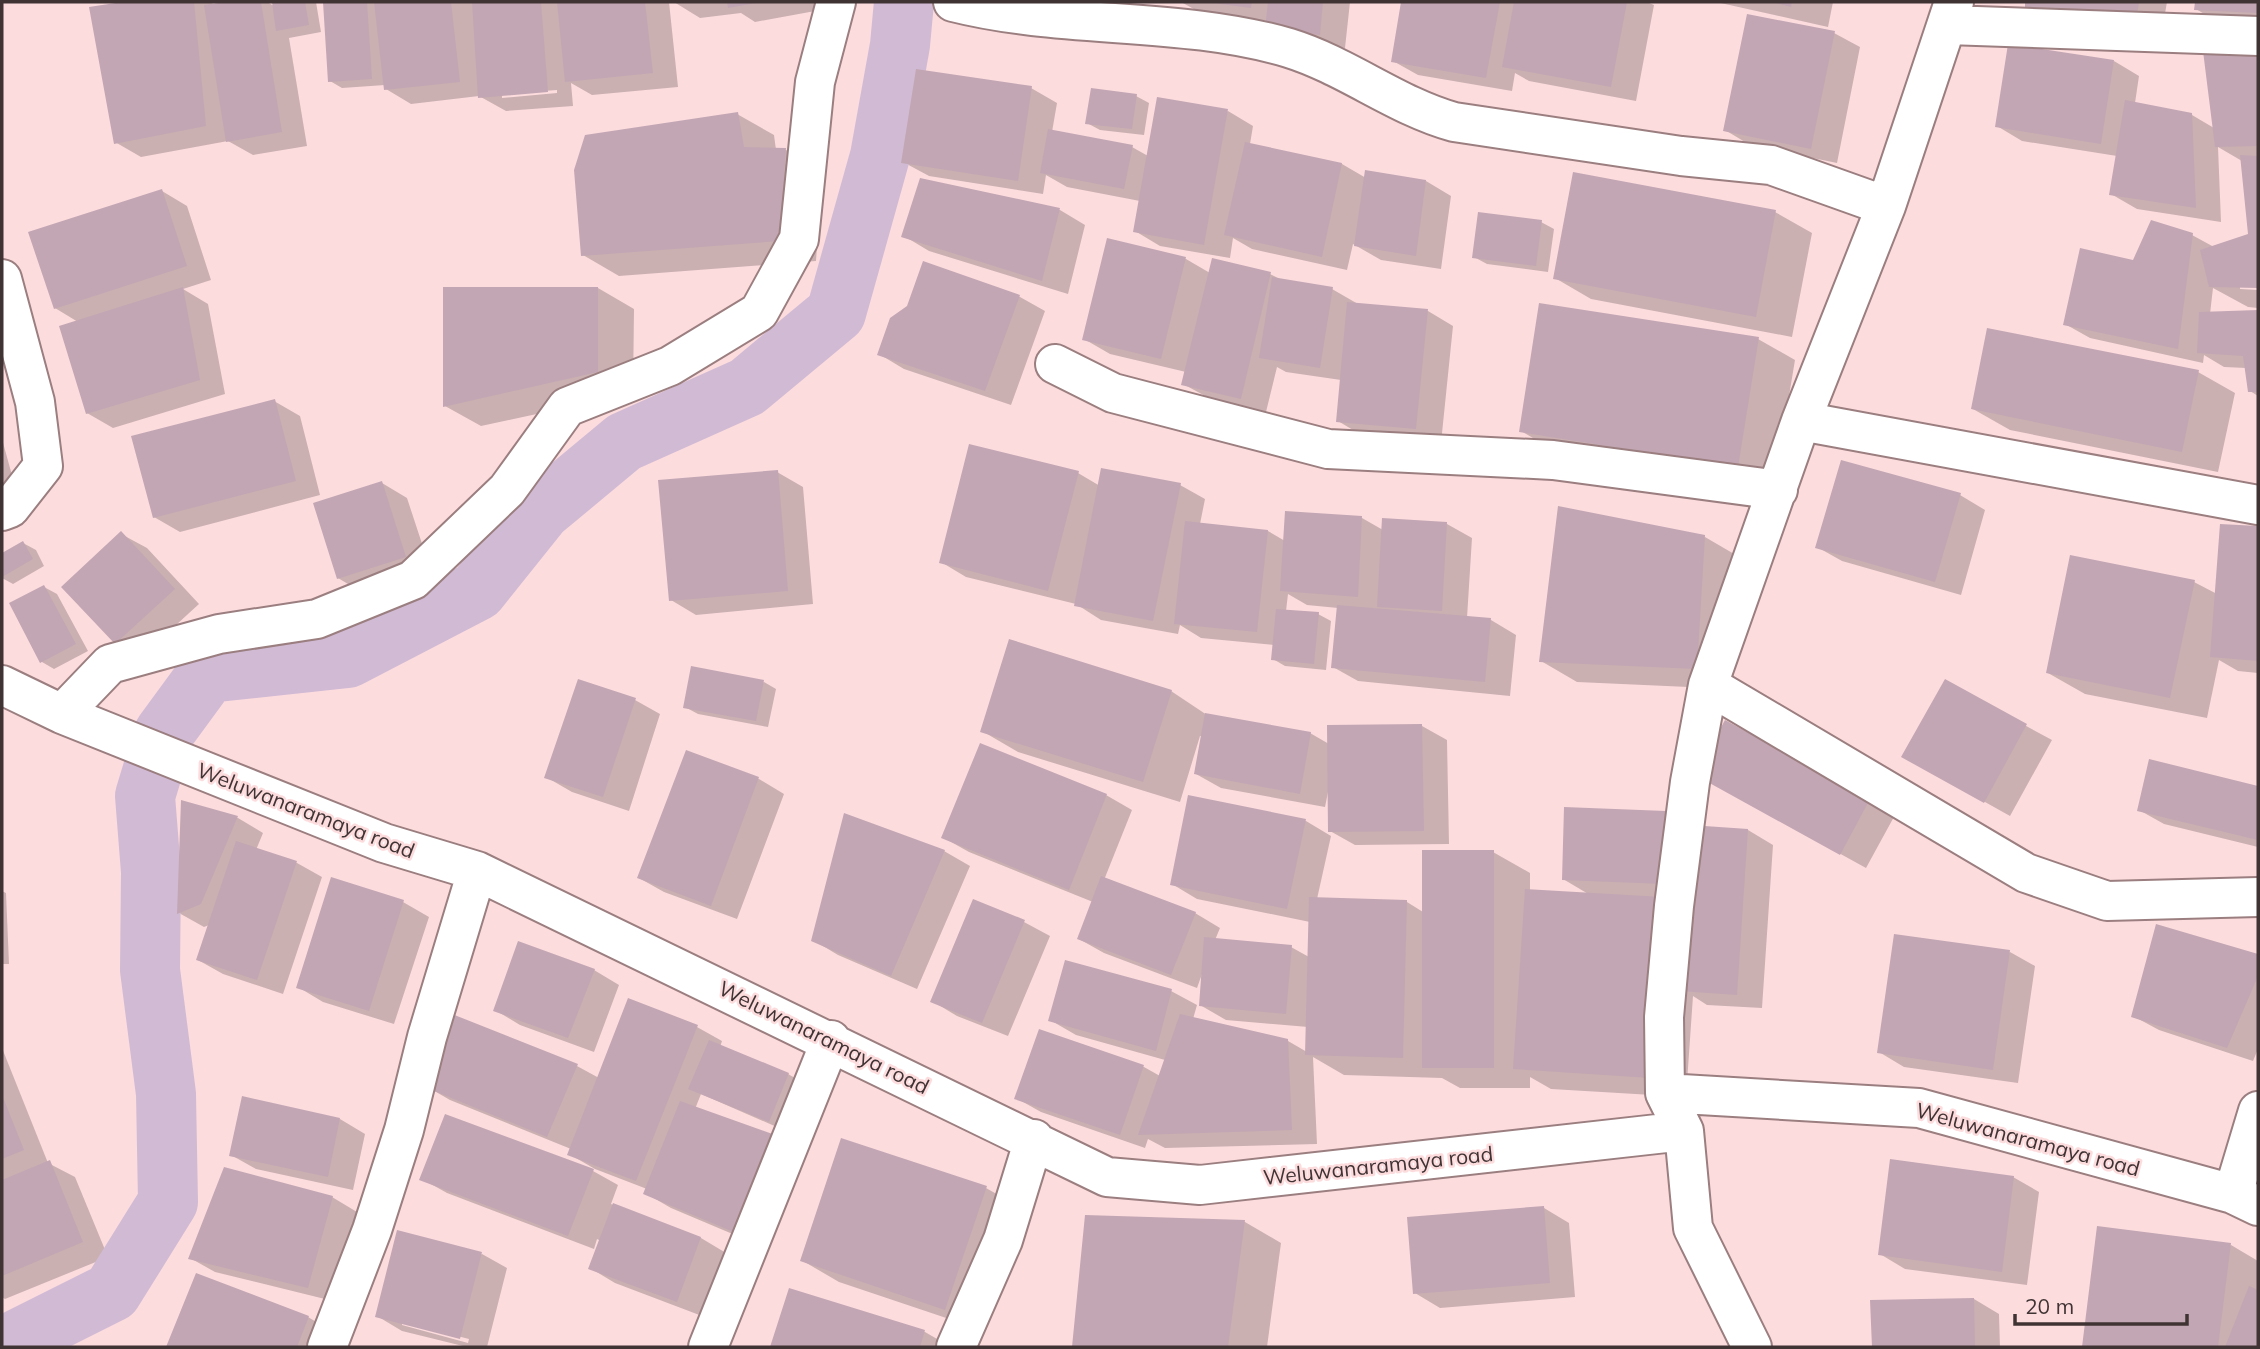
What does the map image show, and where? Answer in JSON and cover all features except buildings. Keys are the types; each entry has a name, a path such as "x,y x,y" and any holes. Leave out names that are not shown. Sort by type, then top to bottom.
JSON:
{"street":[{"path":"62,714 110,664 219,634 317,619 413,580 507,491 567,407 670,366 760,312 799,239 815,82 836,2"},
{"path":"953,2 1001,14 1162,24 1289,48 1358,76 1433,116 1454,122 1681,156 1771,164 1886,206"},
{"path":"1752,1347 1693,1228 1685,1131 1665,1093 1664,1017 1674,906 1690,782 1708,685 1801,421 1886,206 1951,14 2258,36"},
{"path":"2,279 36,402 43,466 10,508 2,511"},
{"path":"1055,364 1113,393 1328,449 1553,460 1778,489"},
{"path":"1801,421 2258,505"},
{"name":"Weluwanaramaya road","path":"2,684 62,714 195,769 384,843 478,871 831,1040 1107,1177 1200,1185 1685,1131"},
{"path":"1708,685 2025,873 2107,901 2258,897"},
{"path":"327,1347 372,1230 404,1130 427,1037 478,871"},
{"path":"708,1347 831,1040"},
{"name":"Weluwanaramaya road","path":"1665,1093 1919,1108 2246,1200"},
{"path":"2246,1200 2258,1111"},
{"path":"956,1347 1003,1240 1034,1139"}],"waterway":[{"path":"2,1347 112,1292 168,1202 166,1094 150,970 151,872 145,796 164,733 208,673 348,658 477,591 541,511 624,442 747,387 836,313 880,156 900,45 904,2"}]}
